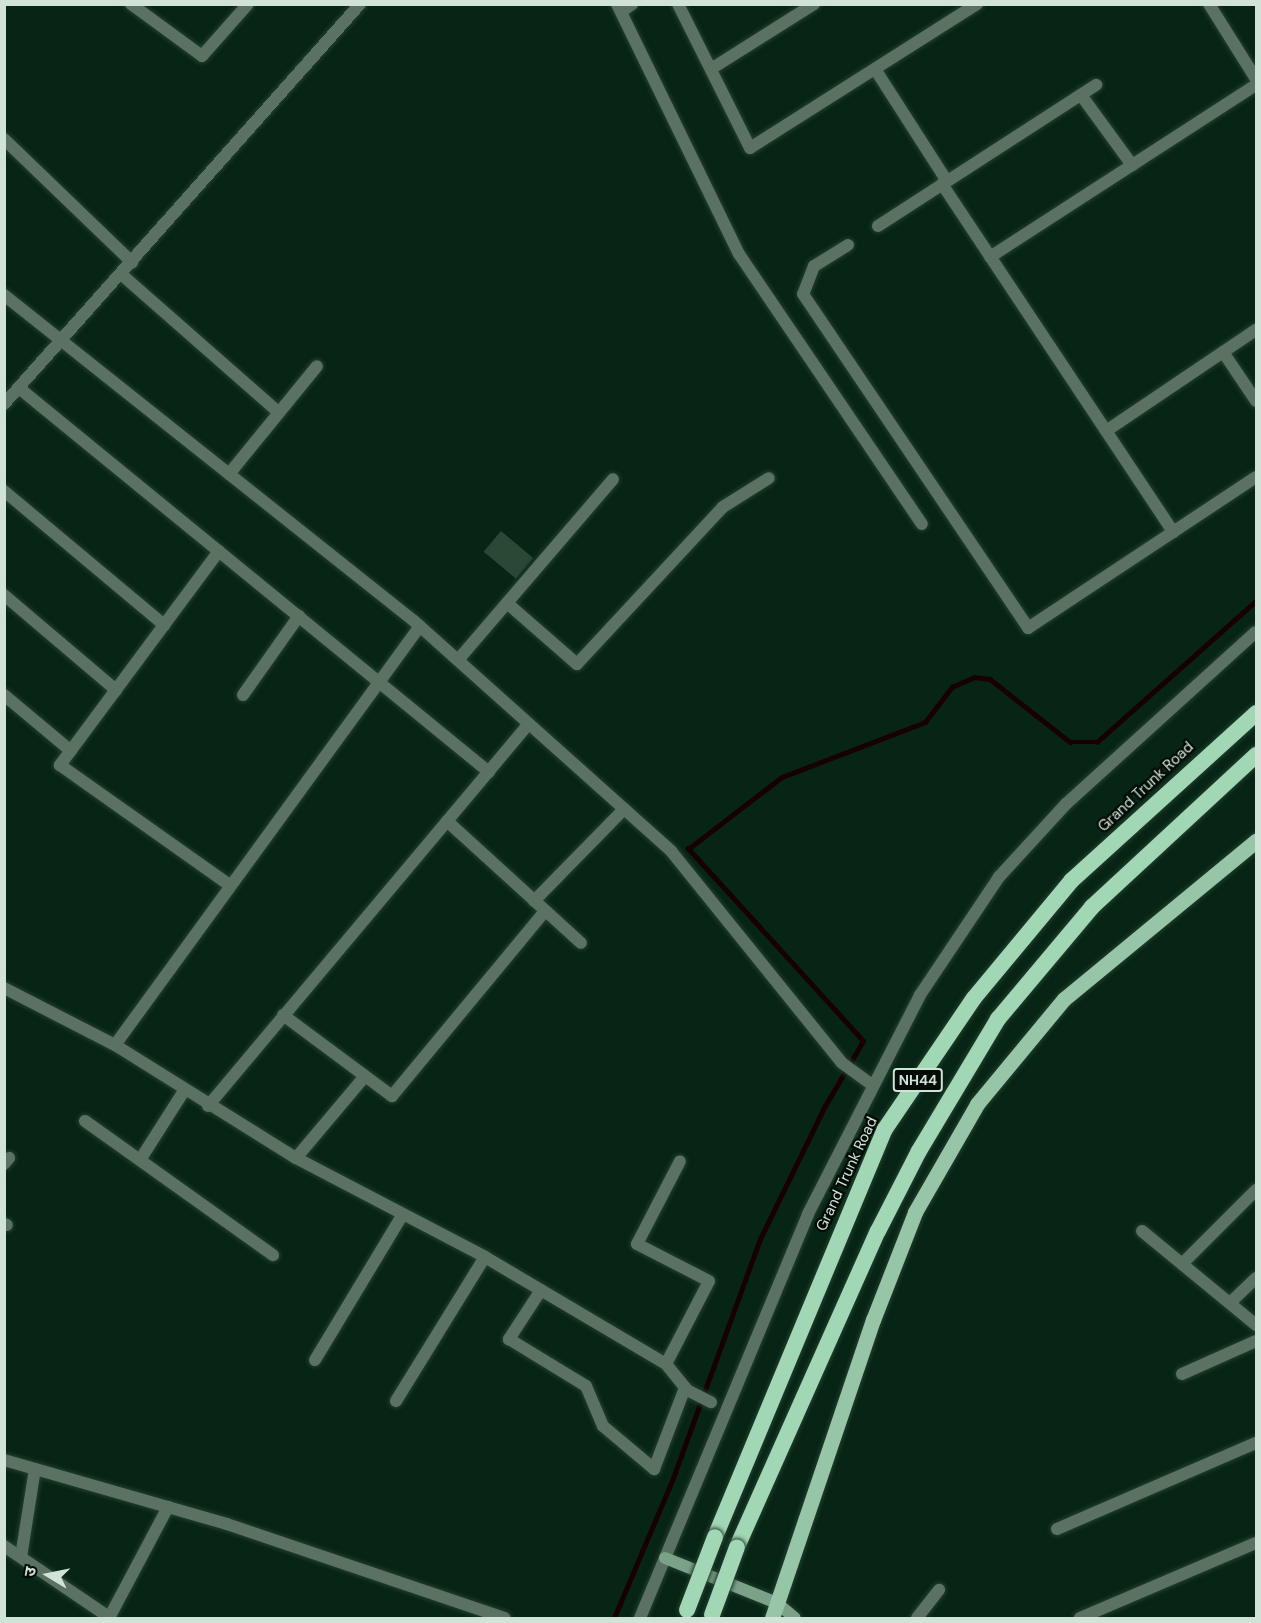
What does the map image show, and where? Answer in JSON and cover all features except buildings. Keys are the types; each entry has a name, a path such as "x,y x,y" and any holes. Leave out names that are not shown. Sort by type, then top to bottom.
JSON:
{"highway":[{"name":"Grand Trunk Road","path":"685,1614 885,1129 974,998 1071,881 1257,713"},
{"name":"NH44","path":"711,1617 737,1547 878,1231 919,1151 998,1019 1092,907 1257,755"}],"main road":[{"path":"772,1618 873,1320 915,1212 977,1104 1064,999 1257,841"},
{"path":"665,1558 777,1603 795,1618"}],"street":[{"path":"130,4 202,56 248,4"},
{"path":"6,401 360,4"},
{"path":"632,4 619,8 739,254 922,524"},
{"path":"678,4 750,148 977,4"},
{"path":"711,69 813,4"},
{"path":"990,257 1132,165 1256,78 1209,4"},
{"path":"875,69 990,257 1173,532"},
{"path":"878,226 1096,85"},
{"path":"1081,95 1132,165"},
{"path":"4,139 132,262"},
{"path":"848,245 814,266 803,294 1028,628 1257,477"},
{"path":"121,274 279,412"},
{"path":"4,295 420,626 672,851 842,1063 857,1077 872,1085"},
{"path":"1106,431 1257,330"},
{"path":"1223,352 1257,401"},
{"path":"229,474 317,366"},
{"path":"19,388 299,616 379,686 489,772"},
{"path":"458,660 613,478"},
{"path":"507,603 577,664 723,507 769,478"},
{"path":"4,491 164,626"},
{"path":"219,551 60,765 228,884"},
{"path":"4,595 116,690"},
{"path":"243,695 299,616"},
{"path":"115,1045 228,884 379,686 420,626"},
{"path":"640,1618 808,1214 920,995 999,877 1066,804 1257,632"},
{"path":"4,695 71,751"},
{"path":"208,1106 529,724"},
{"path":"534,901 624,809"},
{"path":"447,821 581,943"},
{"path":"283,1015 392,1096 545,911"},
{"path":"4,988 115,1045 208,1106 296,1158 485,1257 666,1364 686,1389 711,1402"},
{"path":"296,1158 365,1076"},
{"path":"140,1160 184,1091"},
{"path":"85,1121 273,1255"},
{"path":"666,1364 710,1281 637,1244 680,1161"},
{"path":"1182,1264 1257,1190"},
{"path":"315,1360 403,1215"},
{"path":"1142,1231 1257,1325"},
{"path":"396,1401 485,1257"},
{"path":"1230,1303 1257,1278"},
{"path":"541,1290 510,1339 586,1386 603,1426 654,1469 686,1389"},
{"path":"1182,1374 1257,1341"},
{"path":"1057,1529 1257,1443"},
{"path":"4,1460 168,1507 475,1614 504,1618"},
{"path":"21,1557 35,1468"},
{"path":"4,1546 109,1618 168,1507"},
{"path":"1080,1618 1257,1543"},
{"path":"917,1618 939,1590"}],"waterway":[{"path":"614,1618 673,1478 760,1239 825,1106 863,1041 688,849 782,777 925,722 952,687 974,677 990,679 1070,742 1097,742 1256,601"}]}
